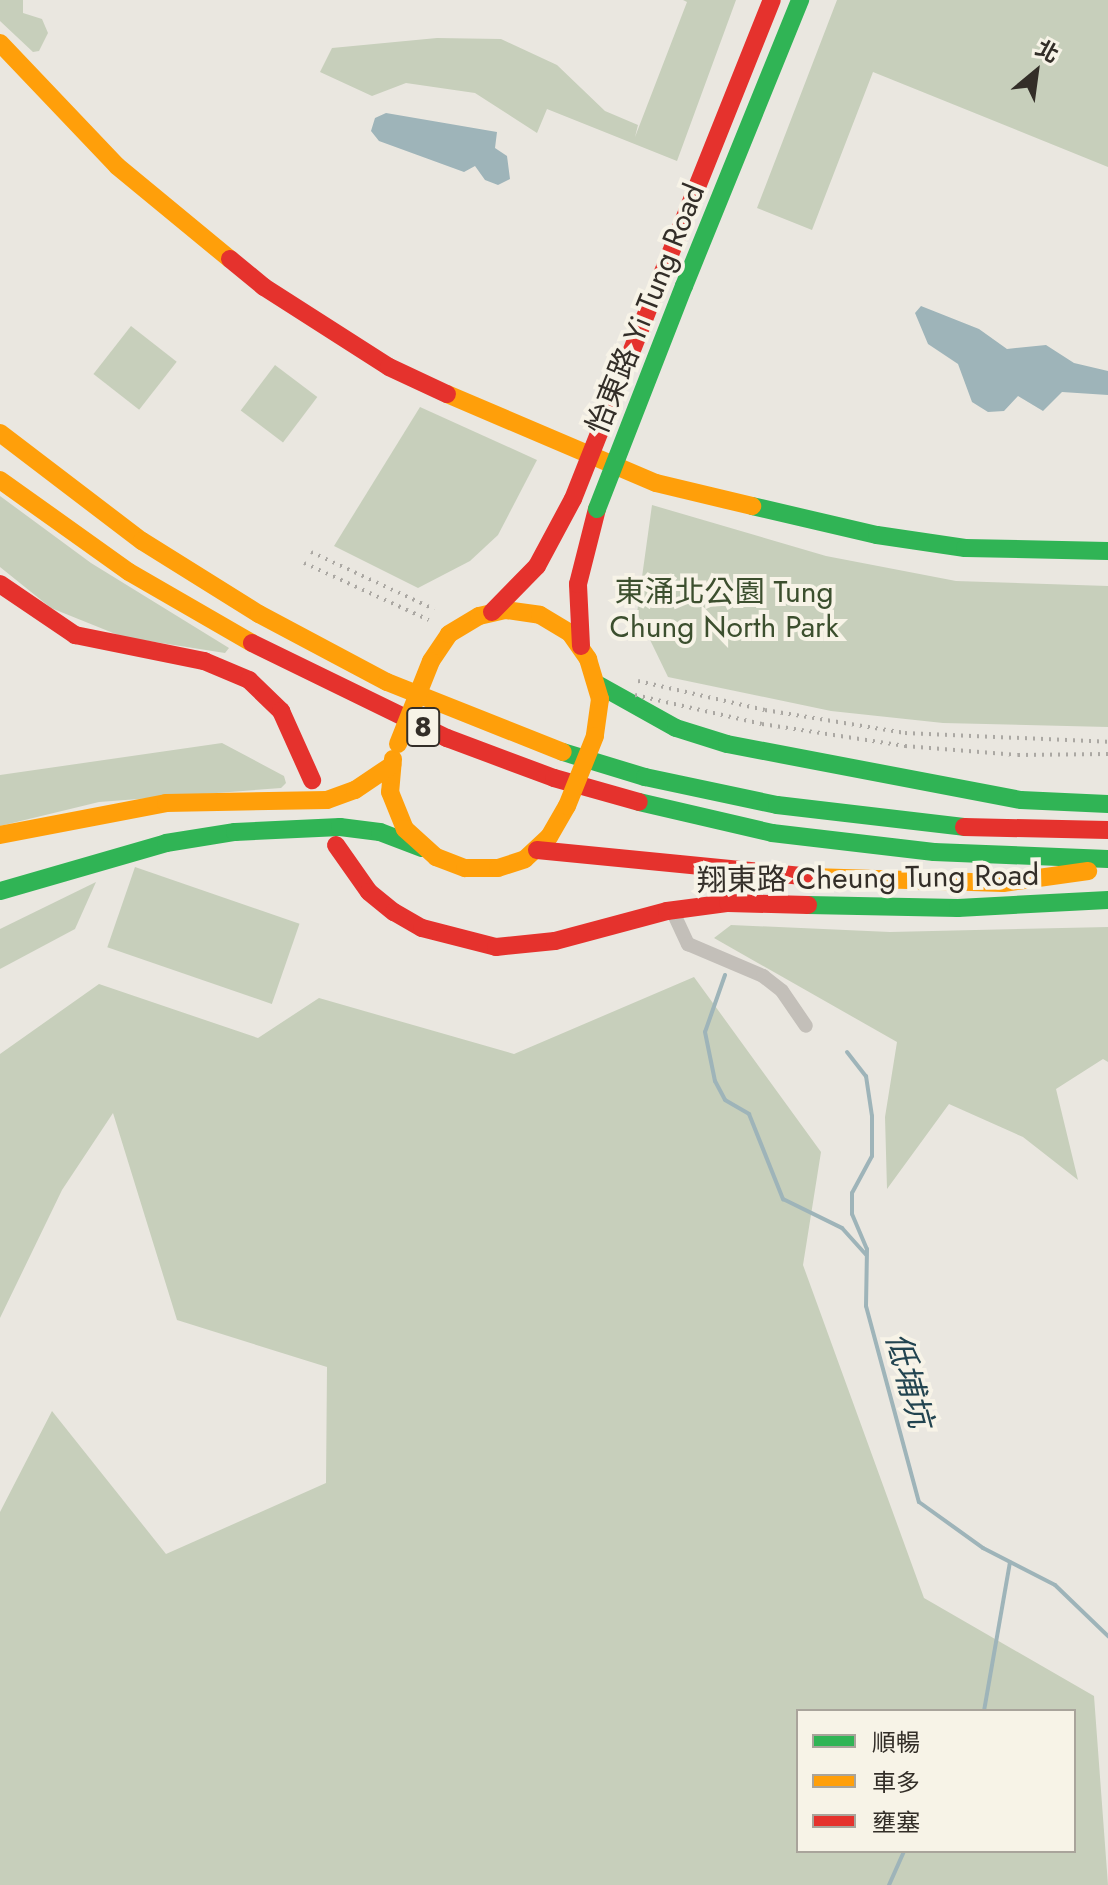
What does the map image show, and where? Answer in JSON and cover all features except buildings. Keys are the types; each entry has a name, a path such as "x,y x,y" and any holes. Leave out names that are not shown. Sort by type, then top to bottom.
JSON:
{"main road":[{"name":"怡東路 Yi Tung Road","path":"492,612 537,566 573,499 772,0"},
{"name":"怡東路 Yi Tung Road","path":"581,646 577,592 597,509 800,0"},
{"path":"0,43 117,166 264,287 389,367 520,428 656,483 877,535 965,548 1108,551"},
{"name":"8","path":"0,433 142,541 259,614 387,682 523,739 645,777 777,805 932,825 1108,830"},
{"name":"8","path":"0,480 129,572 262,650 367,703 541,773 667,811 772,833 934,852 1108,859"},
{"path":"0,584 75,635 204,661 249,680 281,711 312,780"},
{"path":"0,891 166,843 235,832 340,827 380,832 422,848 450,864 481,870 514,865 537,850 567,806 595,736 597,684 581,646 540,615 492,612 449,634 431,661 392,765 393,805 422,848"},
{"path":"597,684 676,728 727,744 1021,800 1108,804"},
{"path":"0,835 166,803 327,800 355,790 392,765"},
{"name":"翔東路 Cheung Tung Road","path":"336,845 369,892 394,912 422,928 469,943 555,941 672,910 760,902 958,908 1108,900"},
{"path":"537,850 744,872 909,883 1003,883 1108,868"}],"street":[{"path":"672,910 688,944 763,976 782,991 806,1026"}],"green space":[{"path":"0,0 23,0 23,13 42,19 48,33 39,51 33,52 0,21"},
{"path":"683,0 736,0 677,161 547,109 537,133 475,93 406,83 372,96 320,72 332,48 437,38 501,39 557,65 605,111 638,125 635,137 687,2"},
{"path":"837,0 1108,0 1108,167 873,72 812,230 757,208"},
{"path":"131,326 177,362 139,410 93,374"},
{"path":"275,365 317,397 283,442 241,411"},
{"path":"420,407 537,460 498,535 470,561 418,588 334,546"},
{"path":"0,496 91,563 229,648 225,653 123,637 51,608 0,567"},
{"name":"東涌北公園 Tung Chung North Park","path":"652,505 826,556 956,581 1108,586 1108,727 943,723 831,711 668,677 637,613"},
{"path":"222,743 284,776 286,783 281,788 99,802 0,826 0,775"},
{"path":"135,867 300,924 272,1004 107,947"},
{"path":"96,882 75,929 0,969 0,929"},
{"path":"731,925 890,932 1108,927 1108,1062 1103,1059 1056,1089 1078,1180 1023,1137 949,1104 887,1189 885,1117 897,1042 714,938"},
{"path":"694,977 821,1152 803,1265 924,1598 1094,1696 1108,1885 0,1885 0,1512 52,1411 166,1554 326,1483 327,1367 177,1320 113,1113 62,1190 0,1318 0,1054 99,984 258,1038 319,998 514,1054"}],"water":[{"path":"386,113 497,132 495,148 507,156 510,179 498,185 485,180 475,166 464,172 379,141 371,131 375,118"},
{"path":"921,306 979,329 1007,349 1046,345 1074,363 1108,371 1108,395 1062,392 1043,411 1018,396 1004,411 988,412 972,402 958,364 928,344 915,313"}],"waterway":[{"path":"725,975 705,1032 715,1081 725,1100 749,1114 783,1199 842,1228 866,1255"},
{"name":"低埔坑","path":"847,1052 866,1076 872,1116 872,1156 852,1193 852,1214 867,1249 866,1306 919,1502 983,1548 1055,1585 1108,1636"},
{"path":"984,1709 1010,1562"},
{"path":"889,1885 903,1853"}],"railway":[{"path":"311,552 434,609"},
{"path":"304,563 429,620"},
{"path":"638,681 765,710 905,733 1108,742"},
{"path":"635,695 762,724 905,746 1018,755 1108,754"}],"traffic: fast":[{"path":"684,286 800,0"},
{"path":"597,509 684,286"},
{"path":"752,506 877,535 965,548 1108,551"},
{"path":"597,684 676,728 727,744 1021,800 1108,804"},
{"path":"563,752 645,777 777,805 964,827"},
{"path":"639,802 772,833 934,852 1108,859"},
{"path":"0,891 166,843 235,832 340,827 380,832 422,848"},
{"path":"808,905 958,908 1108,900"}],"traffic: slow":[{"path":"0,43 117,166 230,259"},
{"path":"447,394 656,483 752,506"},
{"path":"0,433 142,541 259,614 387,682 563,752"},
{"path":"0,480 129,572 252,643"},
{"path":"431,661 449,634 479,616 506,610 540,615 570,633 588,659 600,699 595,736"},
{"path":"398,744 431,661"},
{"path":"567,806 595,736"},
{"path":"393,759 390,792 405,829 436,857 465,868 498,868 525,859 549,837 567,806"},
{"path":"0,835 166,803 327,800 355,790 392,765"},
{"path":"812,877 1003,883 1088,871"}],"traffic: jam":[{"path":"661,277 772,0"},
{"path":"230,259 264,287 389,367 447,394"},
{"path":"573,499 661,277"},
{"path":"492,612 537,566 573,499"},
{"path":"581,646 578,584 597,509"},
{"path":"0,584 75,635 204,661 249,680 281,711 312,780"},
{"path":"252,643 447,738 554,778 639,802"},
{"path":"964,827 1108,830"},
{"path":"336,845 369,892 394,912 422,928 496,947 555,941 667,911 728,903 808,905"},
{"path":"537,850 812,877"}]}
